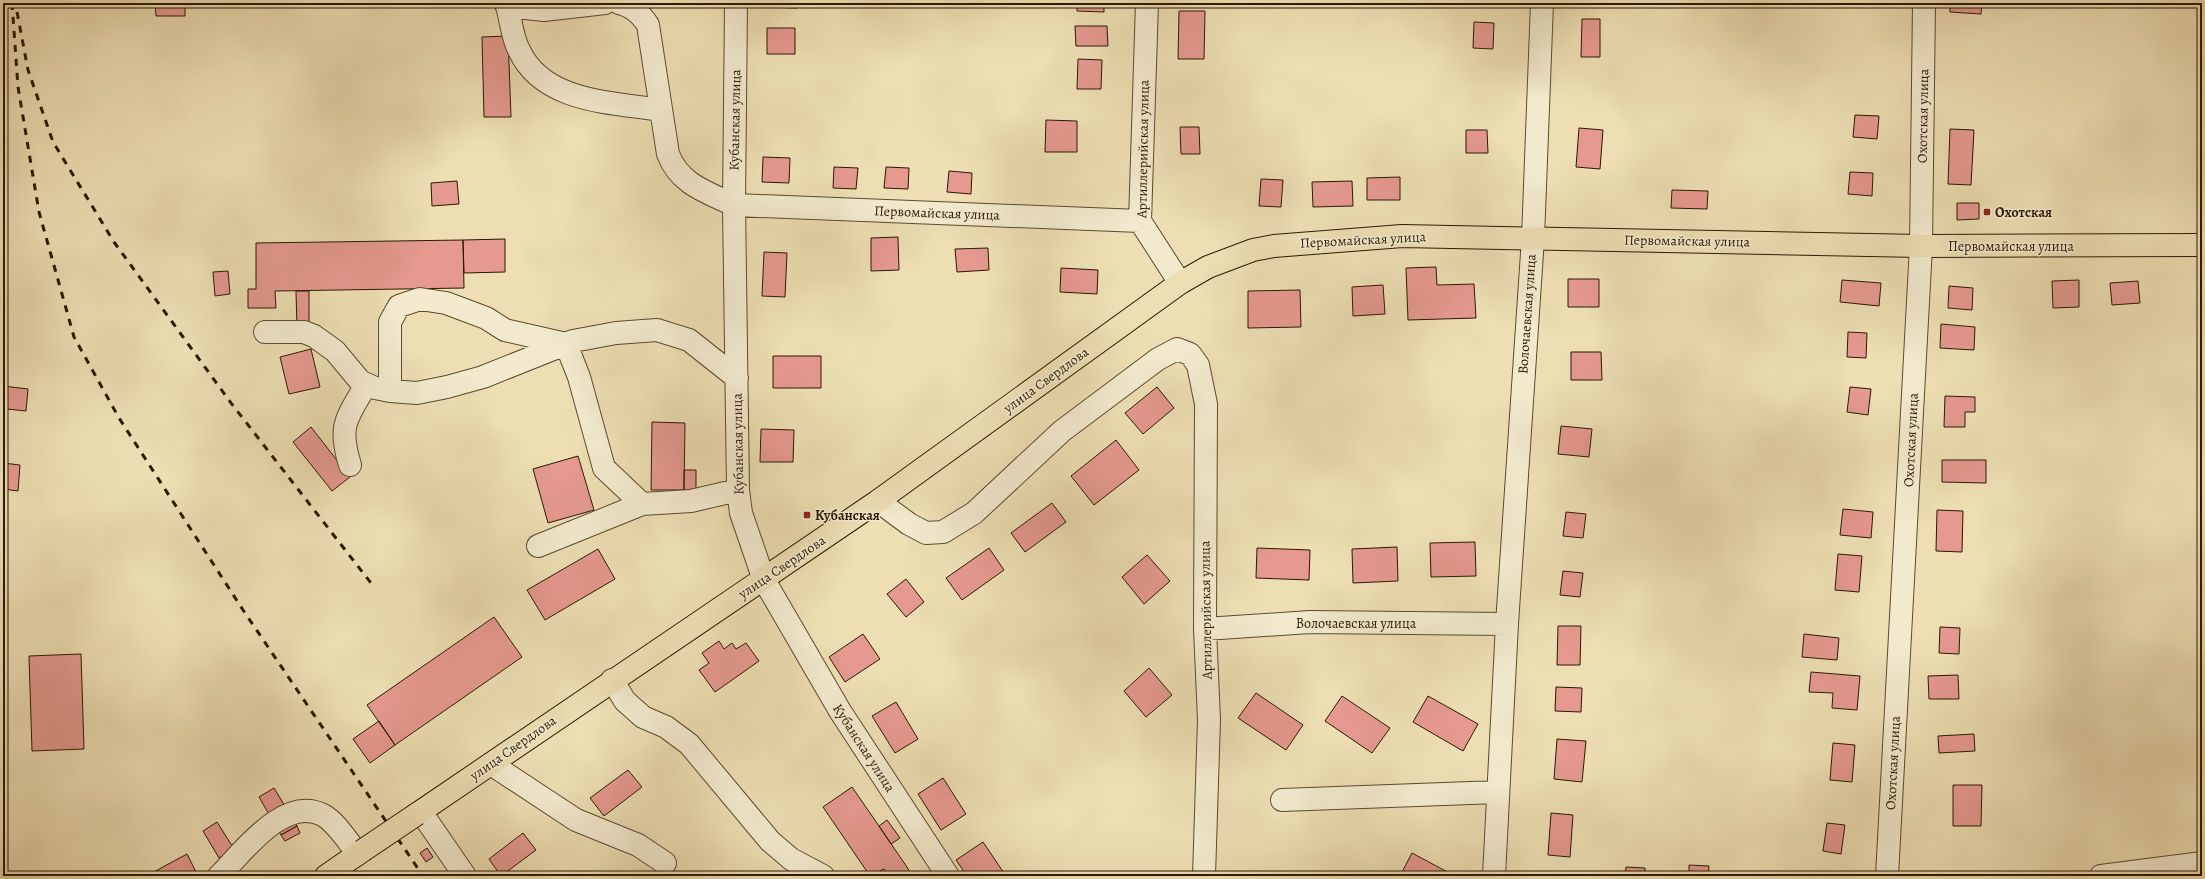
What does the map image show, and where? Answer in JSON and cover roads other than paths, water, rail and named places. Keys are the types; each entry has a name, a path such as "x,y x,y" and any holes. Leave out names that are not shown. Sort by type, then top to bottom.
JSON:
{"main road":[{"name":"Первомайская улица","path":"1180,283 1208,267 1234,256 1274,246 1402,236 1921,246 2202,245"},
{"name":"улица Свердлова","path":"360,853 612,680 764,580 878,501 1180,283"},
{"path":"326,876 360,853"}],"street":[{"path":"605,3 544,10 506,4 518,49 537,76 571,95 661,110"},
{"path":"619,3 628,5 640,13 648,25 659,88 668,154 673,167 692,185 734,205"},
{"name":"Кубанская улица","path":"736,3 734,205 738,490 742,512 764,580 840,711 948,876"},
{"name":"Артиллерийская улица","path":"1147,3 1140,221 1180,283"},
{"name":"Волочаевская улица","path":"1494,876 1507,624 1533,238 1542,3"},
{"name":"Охотская улица","path":"1887,876 1921,246 1924,3"},
{"name":"Первомайская улица","path":"734,205 1140,221"},
{"path":"390,390 390,322 399,306 420,299 446,302 486,318 505,330 566,344"},
{"path":"265,332 304,332 314,336 335,351 360,381 366,385 390,390 417,393 447,387 483,377 566,344 616,333 657,330 688,340 737,378"},
{"path":"566,344 579,377 604,468 642,504"},
{"name":"Артиллерийская улица","path":"878,501 909,524 926,533 943,532 974,513 1075,422 1167,353 1177,349 1184,350 1190,354 1198,365 1206,404 1205,629 1209,720 1204,876"},
{"path":"350,465 344,448 344,426 366,385"},
{"path":"538,546 642,504 691,501 738,490"},
{"name":"Волочаевская улица","path":"1205,629 1310,622 1507,624"},
{"path":"612,680 624,701 643,717 666,727 689,744 770,841 791,858 823,876"},
{"path":"491,764 532,789 556,809 576,820 638,845 665,863"},
{"path":"1282,800 1498,792"},
{"path":"219,876 273,822 298,811 310,811 324,816 360,853"},
{"path":"419,813 465,876"},
{"path":"2101,876 2202,863"}],"railway":[{"path":"12,3 18,87 39,212 74,337 119,418 243,610 423,876"},
{"path":"17,12 28,70 53,142 114,242 231,403 374,587"}],"place":[{"name":"Охотская","path":"1987,212"},
{"name":"Кубанская","path":"807,515"}]}
